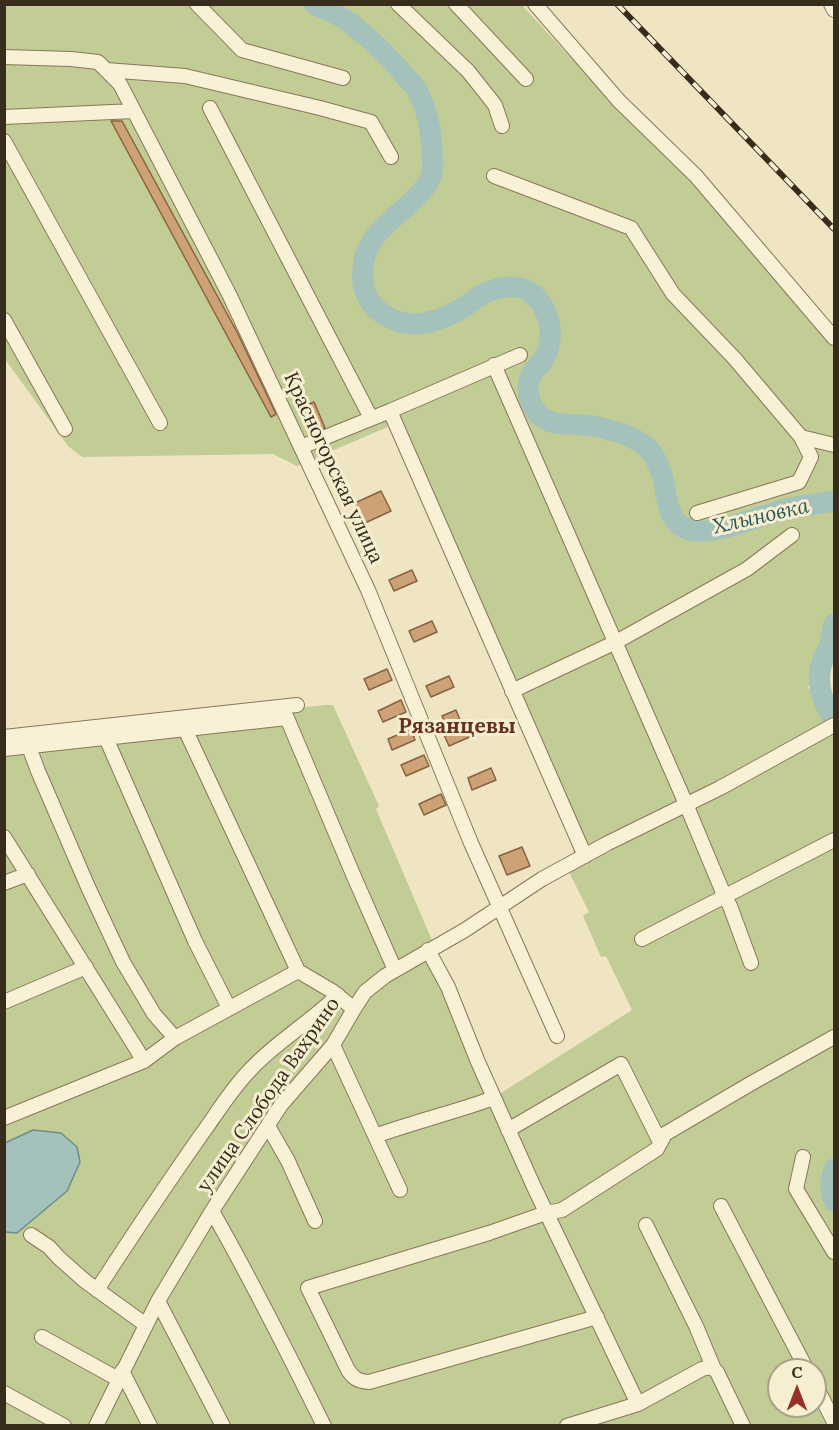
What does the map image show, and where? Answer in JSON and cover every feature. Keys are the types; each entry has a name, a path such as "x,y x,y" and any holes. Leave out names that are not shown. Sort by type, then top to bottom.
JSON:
{"street":[{"path":"197,4 242,50 343,78"},
{"path":"398,4 468,71 495,105 502,126"},
{"path":"456,4 526,79"},
{"path":"535,4 619,101 696,176 834,338"},
{"path":"831,4 834,10"},
{"path":"4,57 71,58 102,66 185,76 320,108 371,123 391,157"},
{"name":"Красногорская улица","path":"102,66 120,84 229,294 301,447 368,590 471,843 557,1036"},
{"path":"210,108 371,418"},
{"path":"4,117 134,111"},
{"path":"4,141 160,423"},
{"path":"494,176 631,228 673,294 735,359 801,437 811,456 800,482 697,513"},
{"path":"4,320 65,429"},
{"path":"301,447 520,354"},
{"path":"494,365 730,906 751,963"},
{"path":"390,411 585,856"},
{"path":"801,437 834,445"},
{"path":"512,691 616,642 747,569 792,535"},
{"path":"4,737 297,705"},
{"path":"4,749 287,718 395,970"},
{"name":"улица Слобода Вахрино","path":"96,1425 158,1301 212,1211 281,1106 333,1046 365,992 395,970 465,930 542,879 720,788 831,727"},
{"path":"185,729 297,970 338,995 354,1009"},
{"path":"106,738 195,941 229,1008"},
{"path":"29,747 88,887 123,962 154,1014 175,1038"},
{"path":"4,837 144,1061"},
{"path":"642,939 834,840"},
{"path":"4,883 28,874"},
{"path":"428,950 448,987 494,1098 546,1213 638,1404"},
{"path":"4,1002 86,968"},
{"path":"4,1118 144,1061 175,1038 297,970"},
{"path":"97,1290 174,1175 250,1069 338,995"},
{"path":"597,1317 369,1382 354,1378 348,1370 308,1288 489,1233 546,1213 562,1210 657,1149 665,1134 834,1037"},
{"path":"333,1046 400,1190"},
{"path":"508,1130 621,1064 660,1142"},
{"path":"375,1136 494,1098"},
{"path":"268,1126 288,1161 315,1221"},
{"path":"803,1157 796,1189 834,1252"},
{"path":"721,1206 801,1358"},
{"path":"212,1211 324,1425"},
{"path":"646,1225 743,1425"},
{"path":"31,1235 49,1247 97,1290 146,1325"},
{"path":"158,1301 223,1425"},
{"path":"42,1337 120,1375 150,1425"},
{"path":"567,1425 638,1404 702,1369 709,1367 714,1369"},
{"path":"4,1393 64,1425"},
{"path":"827,1408 834,1422"}],"green space":[{"path":"5,5 522,5 568,55 681,167 834,347 834,621 824,639 808,688 834,708 834,1425 5,1425 4,740 333,705 379,806 376,809 498,1095 632,1010 606,956 601,957 583,916 589,912 570,874 575,840 392,425 297,466 273,454 82,457 68,446 5,359"}],"water":[{"path":"33,1130 61,1133 77,1147 80,1162 67,1191 17,1233 5,1232 5,1143"}],"building":[{"path":"111,121 122,121 238,334 276,414 271,417"},
{"path":"314,402 325,428 314,432 303,407"},
{"path":"381,491 391,511 365,523 355,503"},
{"path":"412,570 417,581 394,591 389,580"},
{"path":"432,621 437,632 414,642 409,631"},
{"path":"387,669 392,680 369,690 364,679"},
{"path":"449,676 454,687 431,697 426,686"},
{"path":"401,700 406,712 383,722 378,711"},
{"path":"456,710 463,727 467,725 472,736 449,746 444,735 449,733 442,716"},
{"path":"411,729 415,740 392,750 388,739"},
{"path":"424,755 429,766 406,776 401,765"},
{"path":"491,768 496,780 472,790 468,778"},
{"path":"441,794 446,805 424,815 419,804"},
{"path":"522,847 530,866 507,875 499,856"}],"waterway":[{"name":"Хлыновка","path":"314,4 339,16 358,30 401,71 418,92 429,126 432,164 430,179 422,191 380,231 371,242 365,255 364,286 369,300 375,307 394,320 419,324 451,314 482,294 496,289 511,287 531,293 543,307 550,334 547,352 531,375 529,383 528,391 536,411 541,417 554,423 608,429 632,438 645,446 652,453 659,468 674,520 686,529 714,530 782,510 834,501"},
{"name":"Хлыновка","path":"833,718 823,697 820,675 834,624"},
{"name":"Хлыновка","path":"834,1169 831,1185 834,1201"}],"railway":[{"path":"617,4 834,229"}],"district":[{"name":"Рязанцевы","path":"457,727"}]}
